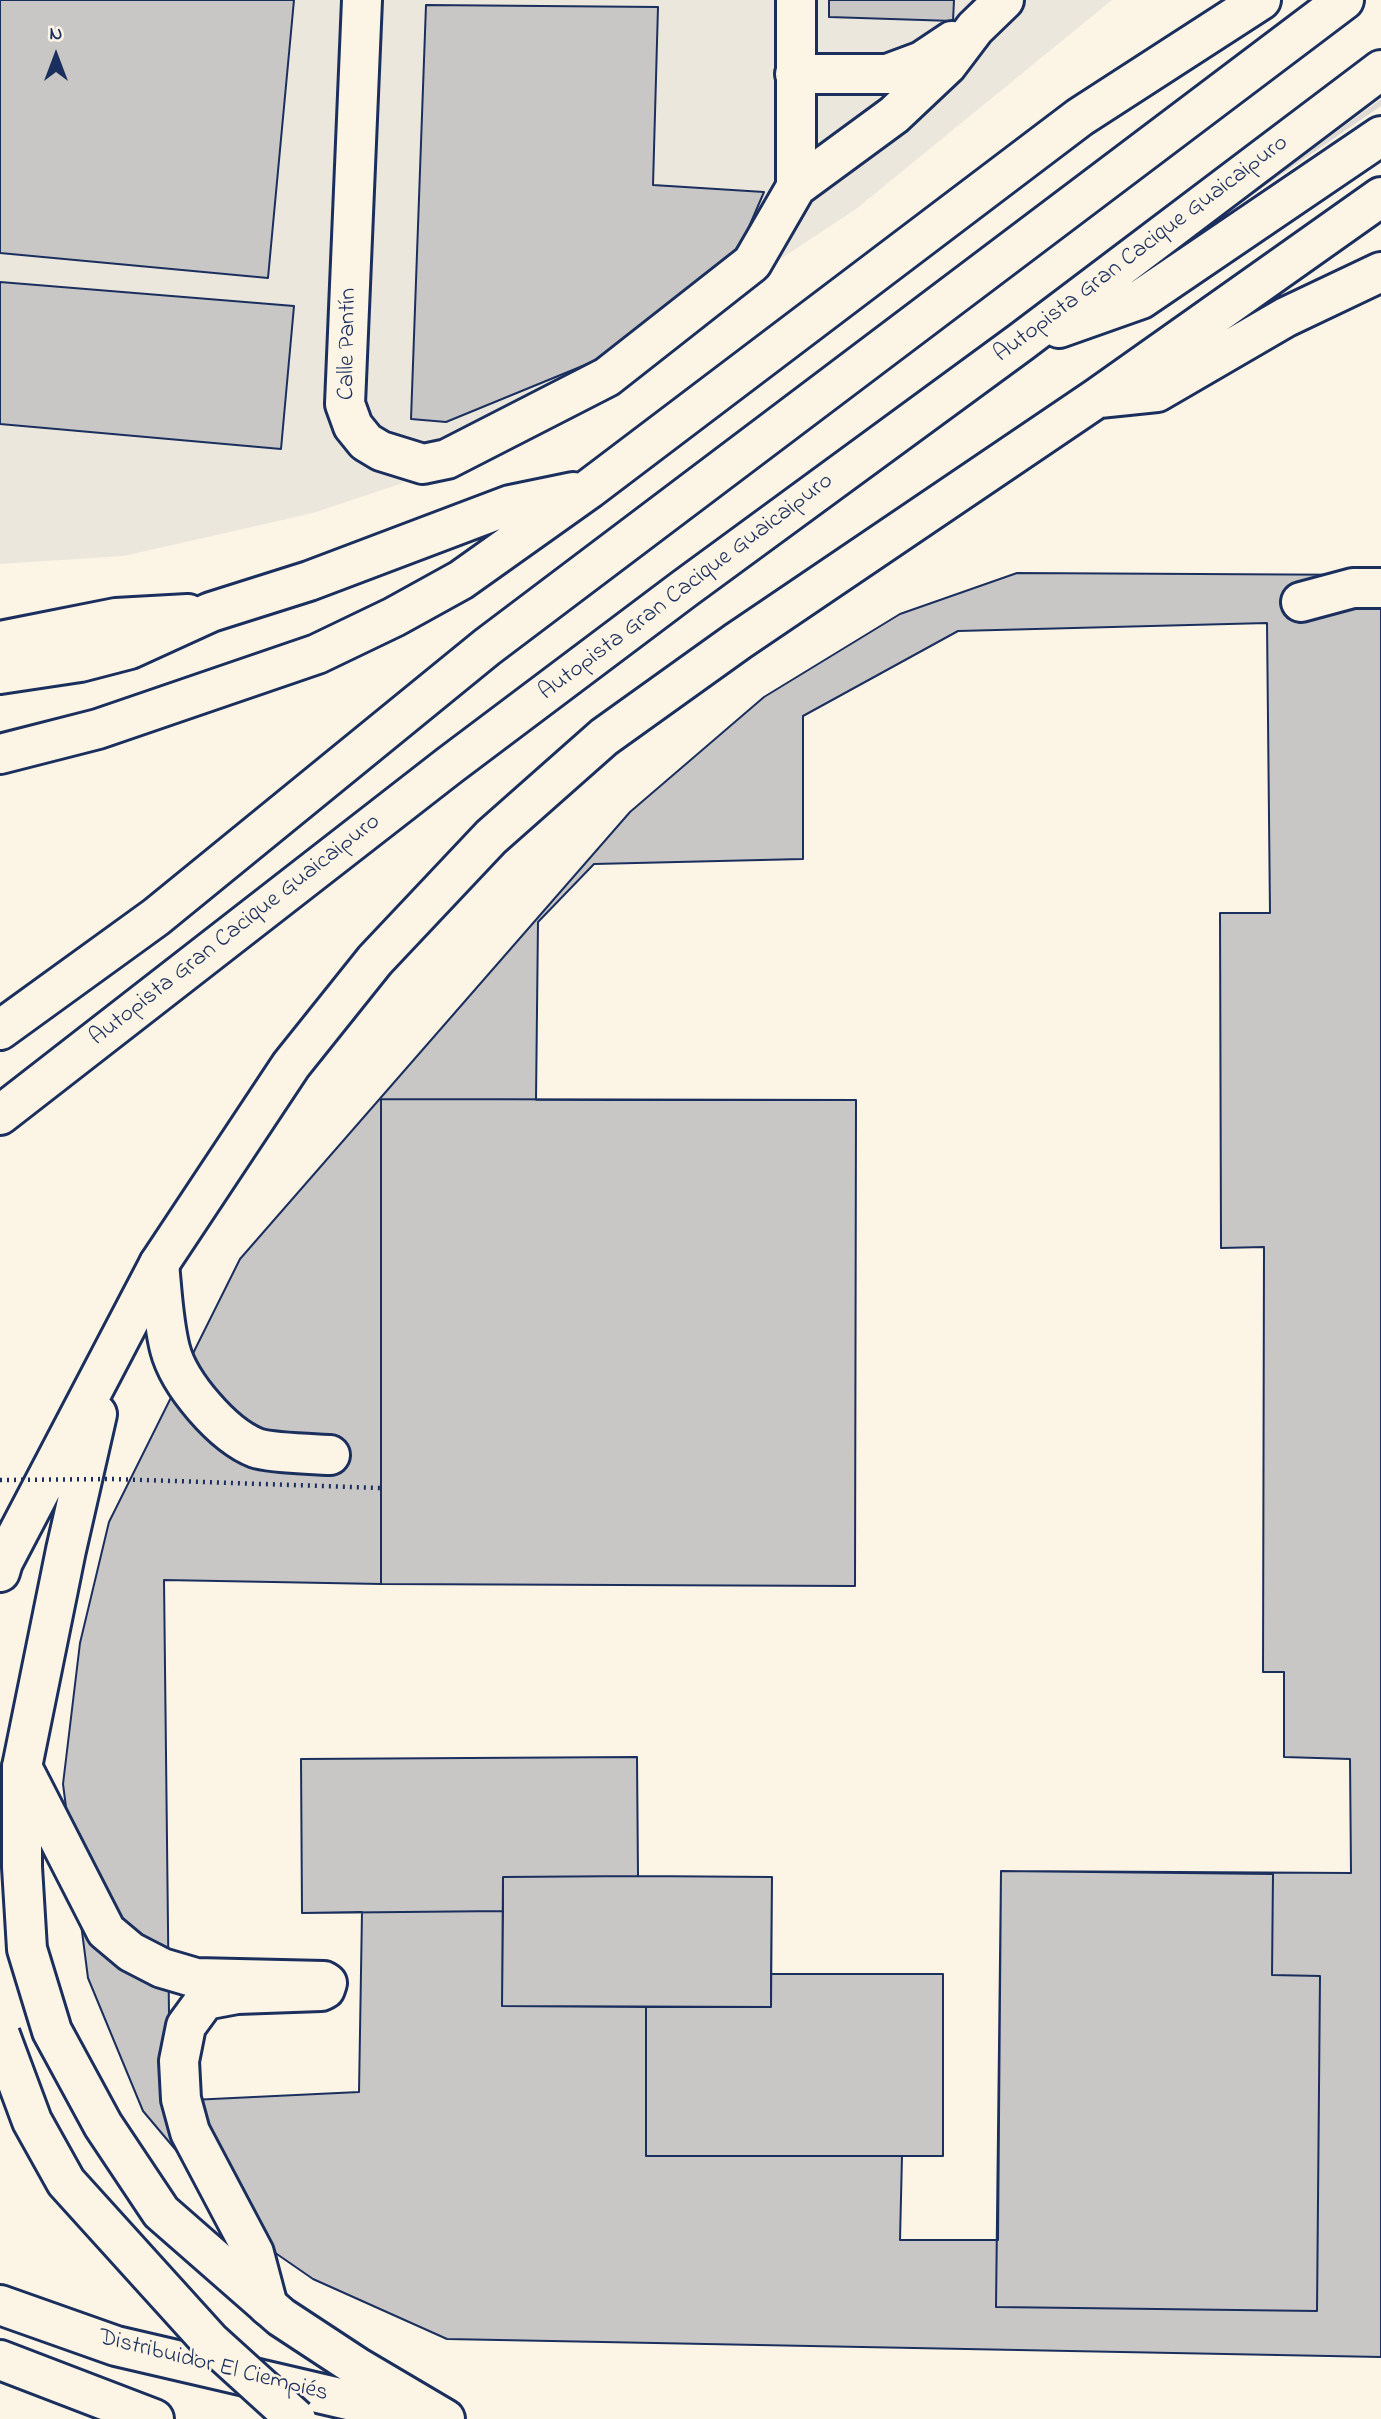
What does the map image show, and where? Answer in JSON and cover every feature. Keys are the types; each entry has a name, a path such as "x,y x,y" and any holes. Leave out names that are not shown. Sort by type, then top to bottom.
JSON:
{"main road":[{"name":"Calle Pantín","path":"362,0 345,404 354,426 366,442 381,451 423,464 447,460 607,377 752,263 796,187"},
{"path":"796,0 796,187"},
{"path":"795,74 887,74 922,61 976,14 1004,0"},
{"path":"0,754 98,729 317,654 461,580 589,489 1080,117 1261,0"},
{"path":"0,1031 156,917 487,647 1344,0"},
{"path":"796,187 894,115 947,65 976,14"},
{"name":"Autopista Gran Cacique Guaicaipuro","path":"0,1115 461,757 684,589 1021,342 1381,70"},
{"path":"1021,342 1141,299 1381,136"},
{"path":"0,1572 159,1264 291,1065 375,960 491,837 604,737 738,641 1097,398 1381,197"},
{"path":"1097,398 1157,392 1286,317 1381,272"},
{"path":"0,674 80,662 130,649 211,612 309,582 510,505 589,489"},
{"path":"1301,602 1353,588 1377,603"},
{"path":"0,640 116,618 211,612"},
{"path":"159,1264 164,1321 170,1352 186,1382 223,1428 257,1448 330,1455"},
{"path":"108,1364 66,1550 22,1767 22,1867 27,1949 52,2031 103,2125 160,2212 268,2306 356,2367 445,2419"},
{"path":"22,1767 106,1931 131,1952 162,1968 196,1978 324,1980 327,1983 326,1989 321,1991 237,1994 205,2000 186,2026 179,2061 181,2099 190,2132 254,2253 268,2306"},
{"path":"0,2035 32,2121 66,2182 210,2342 296,2419"},
{"name":"Distribuidor El Ciempiés","path":"0,2305 116,2346 430,2419"},
{"path":"0,2360 154,2419"}],"path":[{"path":"0,1480 114,1479 382,1488"}],"shaded area":[{"path":"0,0 1112,0 856,209 617,367 508,431 400,484 313,513 124,556 0,564"},
{"path":"1381,99 1381,106 1230,210"}],"building":[{"path":"0,0 294,0 268,278 0,253"},
{"path":"829,0 954,0 953,21 829,17"},
{"path":"426,5 658,7 653,185 764,192 739,250 602,358 446,422 411,419"},
{"path":"0,282 294,306 281,449 0,424"},
{"path":"1017,573 1381,575 1381,2357 447,2339 313,2279 245,2232 143,2111 88,1978 63,1784 80,1643 109,1522 240,1259 630,812 764,697 900,614","holes":["381,1099 856,1100 855,1586 381,1584","637,1757 638,1876 772,1877 771,1974 943,1974 943,2156 646,2156 646,2007 502,2006 503,1911 302,1913 301,1759","1001,1871 1273,1874 1272,1975 1320,1976 1317,2311 996,2307"]},
{"path":"1267,623 1270,913 1220,913 1221,1248 1264,1247 1263,1672 1284,1672 1284,1757 1350,1759 1351,1873 1001,1871 998,2240 900,2240 902,2156 943,2156 943,1974 771,1974 772,1877 638,1876 637,1757 301,1759 302,1913 362,1912 359,2092 170,2101 164,1580 381,1584 855,1586 856,1100 536,1100 538,922 594,864 803,859 803,716 958,631"},
{"path":"381,1099 856,1100 855,1586 381,1584"},
{"path":"637,1757 638,1876 503,1877 503,1911 302,1913 301,1759"},
{"path":"1001,1871 1273,1874 1272,1975 1320,1976 1317,2311 996,2307"},
{"path":"503,1877 772,1877 771,2007 502,2006"},
{"path":"771,1974 943,1974 943,2156 646,2156 646,2007 771,2007"}]}
